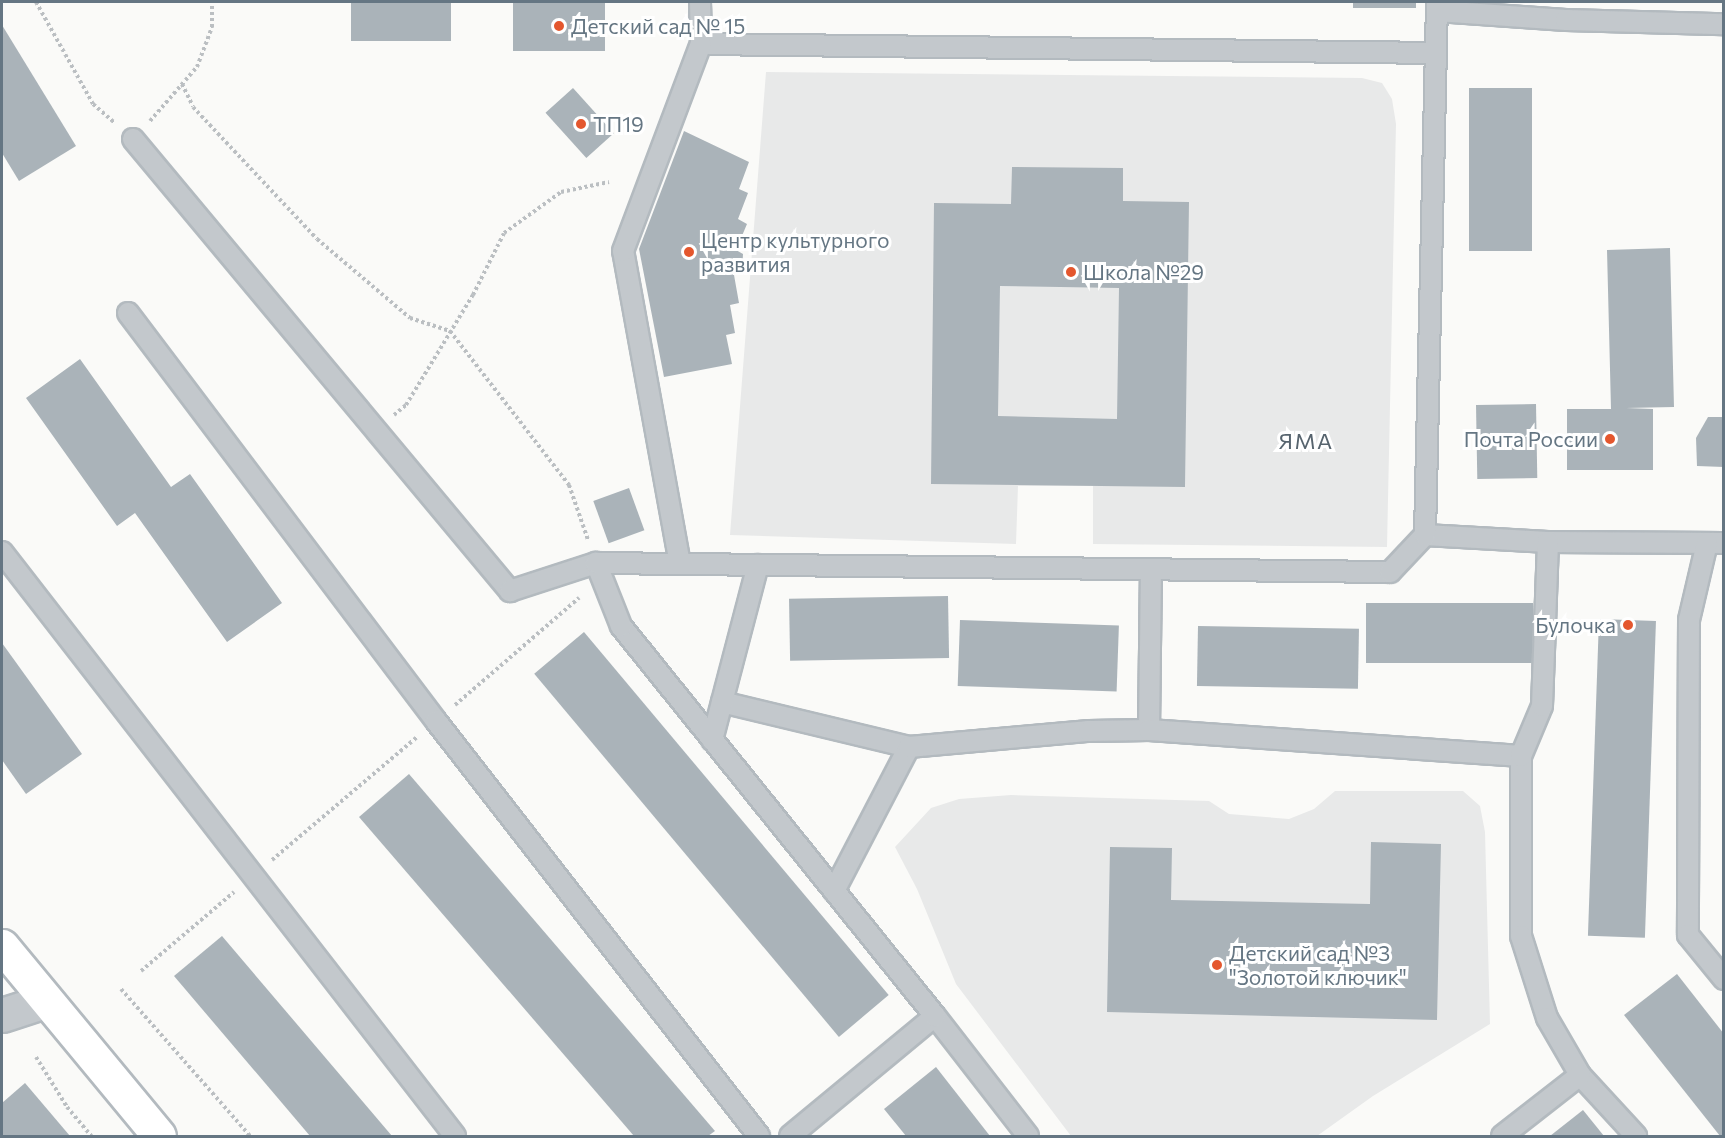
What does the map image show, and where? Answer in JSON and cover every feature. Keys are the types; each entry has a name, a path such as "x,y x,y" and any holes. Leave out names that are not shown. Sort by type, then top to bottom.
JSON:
{"street":[{"path":"2,946 159,1137"},
{"path":"2,1015 45,1001"}],"lane":[{"path":"680,564 623,251 701,44 700,2"},
{"path":"133,139 510,591 596,563 1390,572 1425,534 1434,53 1437,6 1566,20 1724,24"},
{"path":"701,44 1434,53"},
{"path":"128,313 436,721 759,1137"},
{"path":"1425,534 1548,542 1715,543 1689,620 1688,934 1724,979"},
{"path":"1548,542 1542,706 1521,756 1521,936 1547,1018 1580,1075 1636,1137"},
{"path":"2,552 455,1137"},
{"path":"596,563 621,626 934,1016 1028,1137"},
{"path":"712,740 758,565"},
{"path":"1149,730 1151,569"},
{"path":"722,702 909,747 1089,730 1149,730 1521,756"},
{"path":"834,891 909,747"},
{"path":"790,1137 934,1016"},
{"path":"1502,1137 1580,1075"}],"path":[{"path":"36,2 93,104 133,139 196,67 212,27 212,2"},
{"path":"182,84 193,107 317,239 410,318 450,331 568,485 596,563"},
{"path":"376,432 406,405 504,233 561,192 609,182"},
{"path":"141,971 562,615"},
{"path":"121,989 250,1137"},
{"path":"36,1057 67,1107 91,1137"}],"shaded area":[{"name":"Школа №29","path":"766,72 1362,78 1382,83 1392,99 1396,124 1387,547 1093,544 1093,486 1018,486 1016,544 730,535"},
{"name":"Детский сад №3 \"Золотой ключик\"","path":"1335,791 1463,791 1480,806 1485,832 1490,1024 1373,1096 1317,1136 1071,1136 956,984 917,889 895,847 931,808 959,799 1011,795 1209,801 1229,814 1289,819 1314,809"}],"building":[{"path":"351,2 451,2 451,41 351,41"},
{"name":"Детский сад № 15","path":"513,2 605,2 605,51 513,51"},
{"path":"1353,2 1416,2 1416,8 1353,8"},
{"path":"2,25 76,146 19,181 2,153"},
{"name":"ТП19","path":"573,88 614,133 586,158 546,113"},
{"path":"1469,88 1532,88 1532,251 1469,251"},
{"name":"Центр культурного развития","path":"684,131 749,162 739,189 748,193 738,219 747,224 736,250 743,254 742,272 734,275 739,303 730,305 735,333 726,335 732,364 664,377 639,249"},
{"name":"Школа №29","path":"1012,167 1123,168 1123,201 1189,202 1185,487 931,484 934,203 1011,204","holes":["1000,286 1119,288 1117,419 998,416"]},
{"path":"1670,248 1674,407 1626,408 1653,409 1653,470 1567,470 1567,409 1611,409 1607,250"},
{"path":"80,359 171,487 190,474 282,603 227,642 135,513 117,526 26,398"},
{"path":"1536,404 1537,478 1477,479 1476,405"},
{"path":"1708,417 1724,417 1724,467 1697,466 1696,438"},
{"path":"629,488 644,530 609,543 593,501"},
{"path":"948,596 949,658 790,661 789,599"},
{"path":"1366,603 1533,603 1533,663 1366,663"},
{"path":"1599,619 1656,621 1645,938 1588,936"},
{"path":"960,620 1119,626 1117,692 958,686"},
{"path":"1198,626 1359,629 1358,689 1197,686"},
{"path":"584,632 889,995 839,1037 534,674"},
{"path":"2,643 82,754 26,794 2,760"},
{"path":"409,774 715,1131 708,1136 634,1136 359,817"},
{"path":"1371,842 1441,844 1437,1020 1107,1012 1110,847 1172,848 1171,900 1370,904"},
{"path":"222,936 392,1136 310,1136 174,976"},
{"path":"1677,974 1724,1034 1724,1136 1720,1136 1624,1015"},
{"path":"936,1067 990,1136 906,1136 884,1109"},
{"path":"25,1083 70,1136 2,1136 2,1103"},
{"path":"1583,1110 1604,1136 1550,1136"}],"place":[{"name":"Детский сад № 15","path":"559,26"},
{"name":"ТП19","path":"581,124"},
{"name":"Центр культурного развития","path":"689,252"},
{"name":"Школа №29","path":"1071,272"},
{"name":"Почта России","path":"1610,439"},
{"name":"Булочка","path":"1628,625"},
{"name":"Детский сад №3 \"Золотой ключик\"","path":"1217,965"}],"district":[{"name":"ЯМА","path":"1306,441"}]}
